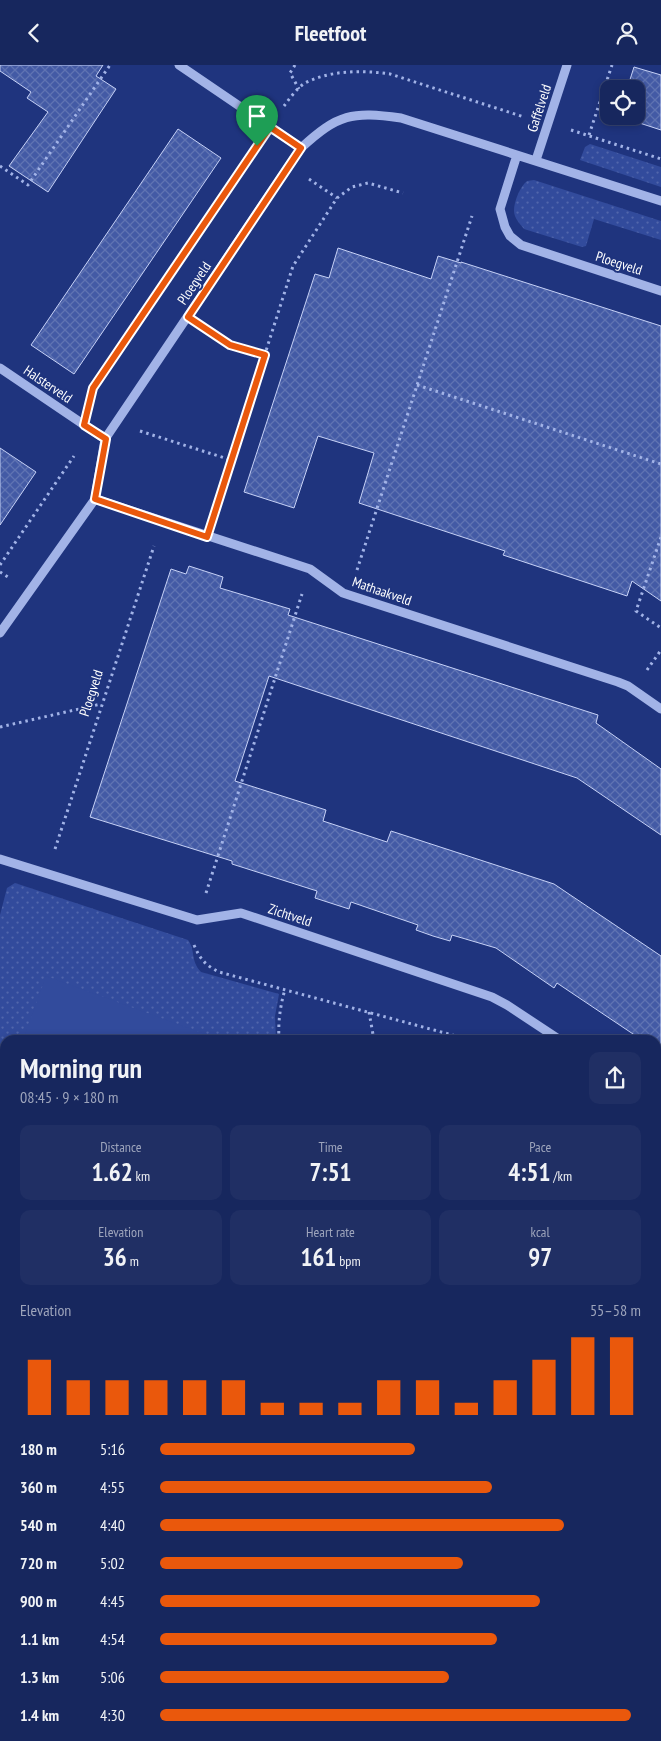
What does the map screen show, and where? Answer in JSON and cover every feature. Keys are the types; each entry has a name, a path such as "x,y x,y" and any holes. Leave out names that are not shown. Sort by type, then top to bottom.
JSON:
{"street":[{"path":"179,65 301,148"},
{"name":"Gaffelveld","path":"536,160 567,65"},
{"name":"Ploegveld","path":"0,633 95,499 106,439 301,148 321,130 345,117 373,114 401,118 661,201"},
{"name":"Ploegveld","path":"517,155 500,209 503,223 510,236 521,245 661,291"},
{"name":"Halsterveld","path":"0,368 106,439"},
{"name":"Mathaakveld","path":"95,499 310,569 349,595 618,682 628,686 661,709"},
{"name":"Zichtveld","path":"0,859 197,921 241,913 492,997 508,1005 553,1035"}],"path":[{"path":"0,165 28,185 110,65"},
{"path":"295,65 290,73 299,89"},
{"path":"589,135 612,65"},
{"path":"0,565 76,453 93,388 291,96 304,84 347,72 371,71 390,74 661,159"},
{"path":"207,537 292,266 337,198 352,187 368,183 403,193"},
{"path":"349,595 472,216"},
{"path":"188,317 230,345 265,355"},
{"path":"417,385 661,464"},
{"path":"106,439 140,431 231,460"},
{"name":"Ploegveld","path":"46,873 162,521"},
{"path":"661,537 636,611 661,628"},
{"path":"197,921 310,569"},
{"path":"0,727 102,704"},
{"path":"192,940 199,958 206,965 219,972 451,1035"},
{"path":"279,1035 280,1006 285,989"},
{"path":"368,1012 373,1035"}],"shaded area":[{"path":"590,144 661,167 661,187 580,160 585,147"},
{"path":"534,180 661,221 661,240 594,219 586,246 582,247 524,229 515,216 515,203 524,184 527,181"},
{"path":"15,883 188,940 195,963 201,972 279,994 275,1016 276,1035 0,1035 0,915 7,888"},
{"path":"46,976 207,1035 25,1035"}],"building":[{"path":"0,65 103,65 96,76 116,89 48,192 9,166 48,112 27,98 31,92 0,71"},
{"path":"634,67 661,75 661,130 645,125 645,80 630,80"},
{"path":"178,129 221,158 74,374 31,345"},
{"path":"338,248 431,279 438,256 661,326 661,601 632,581 627,596 503,555 505,551 359,503 374,453 318,436 294,508 244,492 315,274 329,278"},
{"path":"0,448 36,472 0,525"},
{"path":"189,566 223,577 220,588 290,609 288,615 598,715 596,723 661,769 661,835 577,778 269,676 235,781 326,810 323,821 387,842 391,831 554,884 661,956 661,1035 635,1035 557,983 554,988 496,948 452,935 450,941 433,936 416,930 418,925 351,902 349,909 315,898 317,891 232,864 232,861 90,817 171,569 186,574"}],"route":[{"path":"270,127 301,148 188,317 230,345 265,355 207,537 95,499 106,439 84,425 93,388 257,146 270,127"}]}
